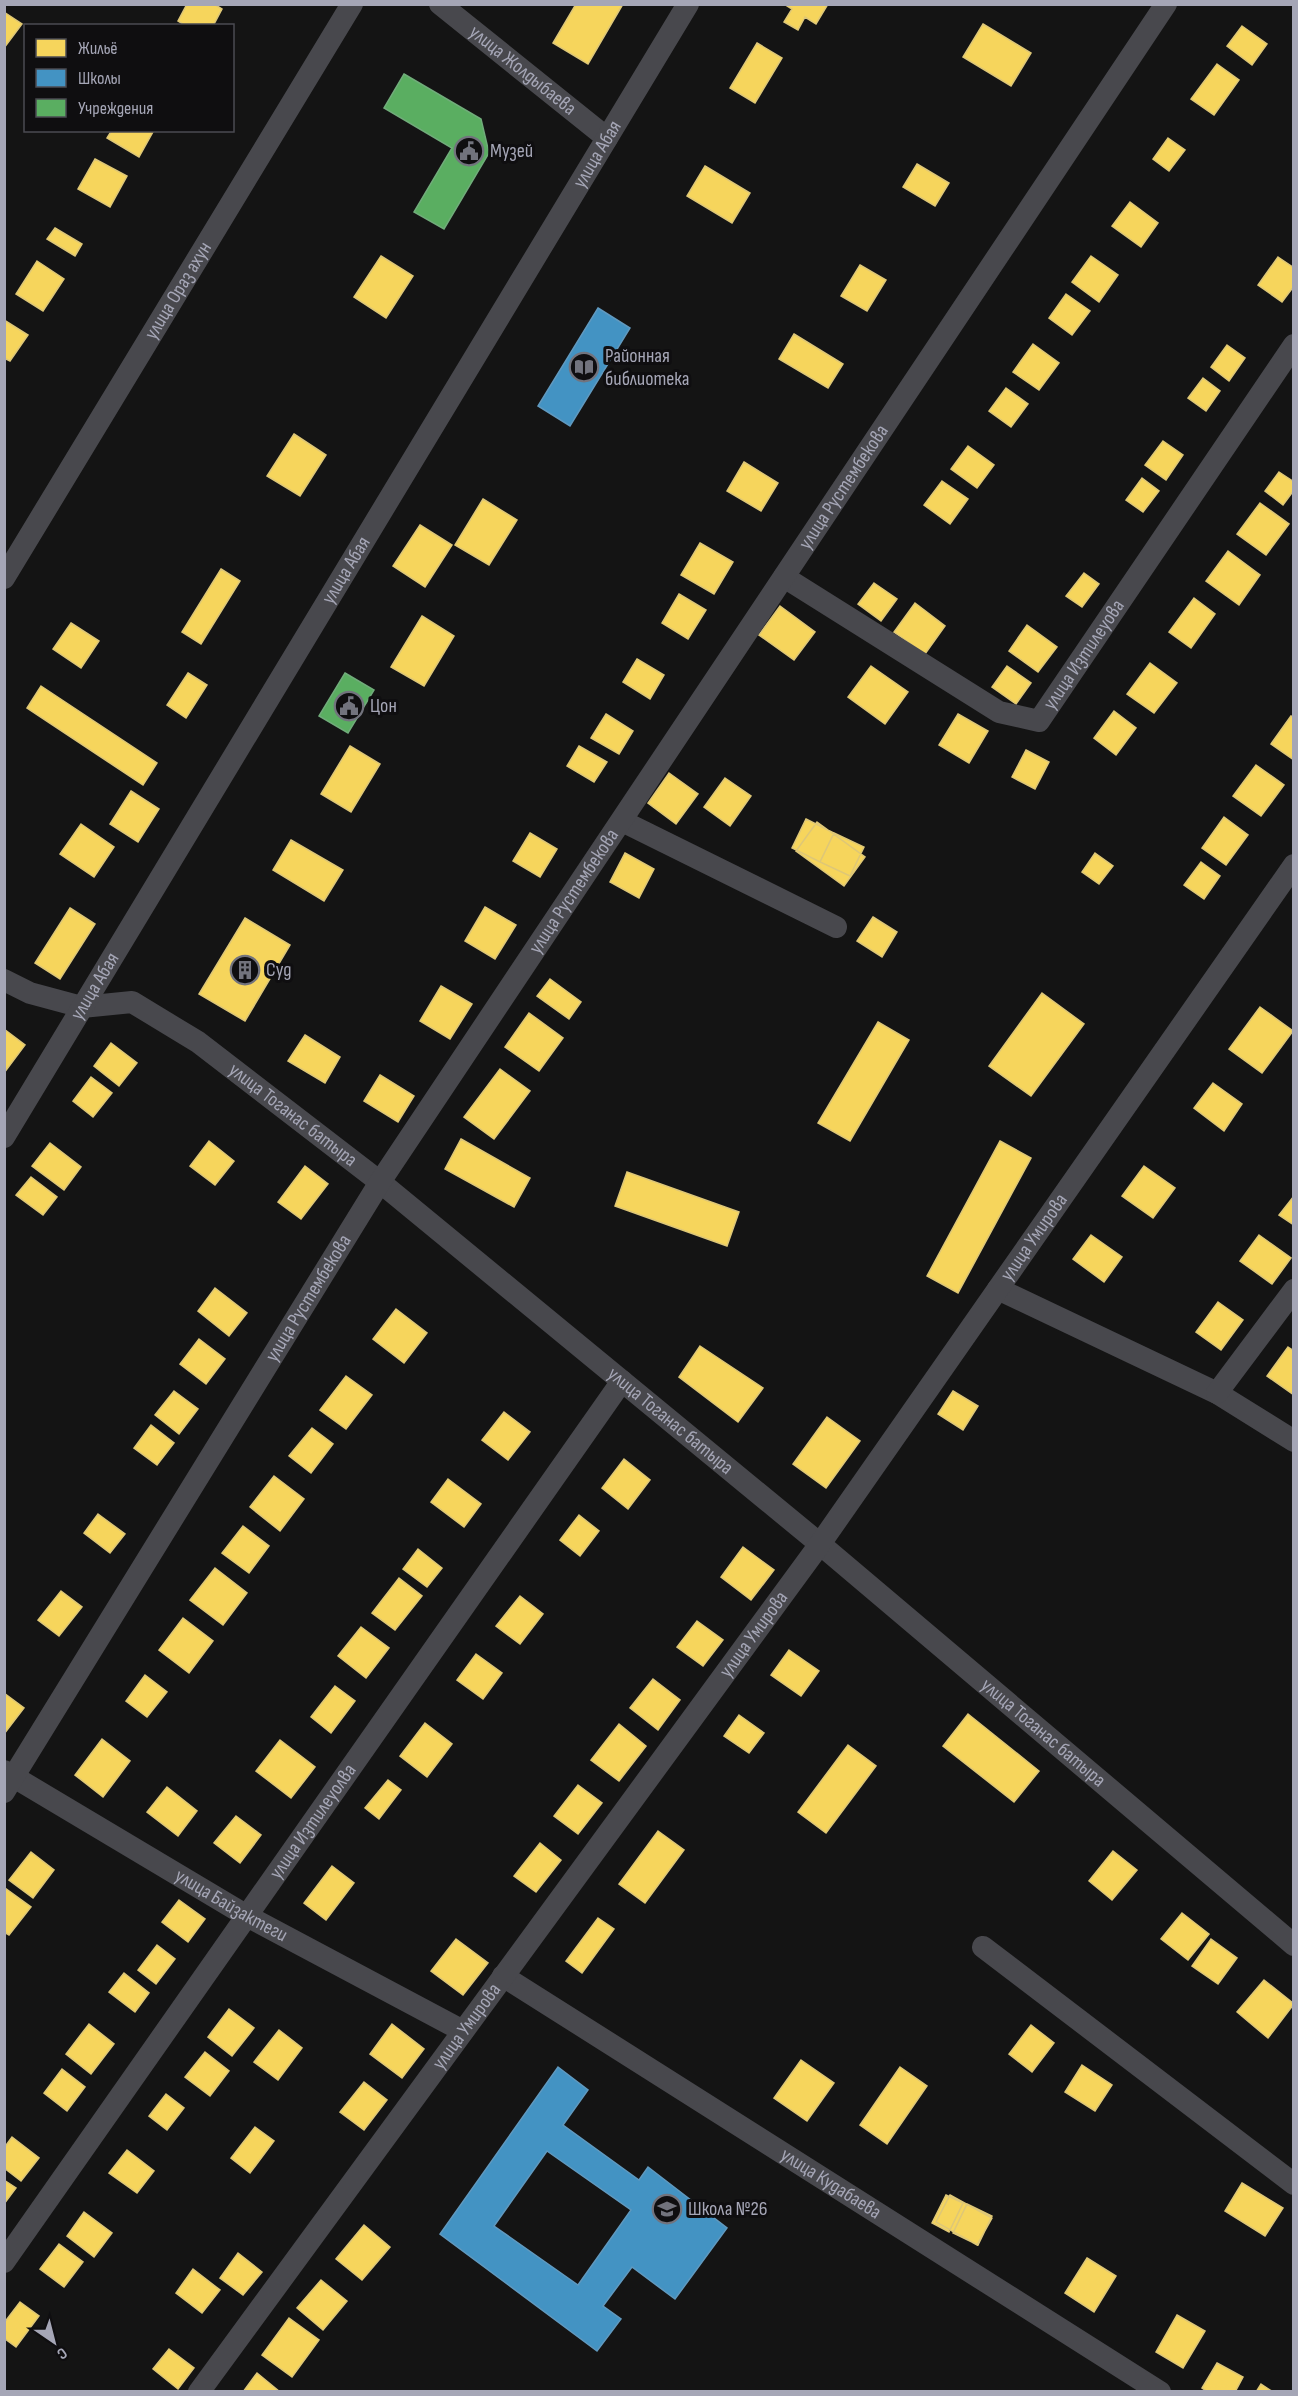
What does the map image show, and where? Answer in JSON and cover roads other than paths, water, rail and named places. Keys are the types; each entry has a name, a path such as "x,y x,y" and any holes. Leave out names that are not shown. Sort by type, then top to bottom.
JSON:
{"street":[{"name":"улица Ораз ахун","path":"4,578 352,4"},
{"name":"улица Жолдыбаева","path":"440,4 607,138"},
{"name":"улица Абая","path":"4,1137 688,4"},
{"name":"улица Рустембекова","path":"8,1780 381,1182 1166,4"},
{"name":"улица Изтилеуова","path":"784,577 999,712 1038,722 1293,345"},
{"path":"621,821 836,927"},
{"name":"улица Умирова","path":"199,2391 820,1544 1293,865"},
{"name":"улица Тоганас батыра","path":"4,980 30,993 82,1006 132,1002 198,1042 381,1182 820,1544 1293,1945"},
{"path":"998,1289 1218,1393 1293,1441"},
{"path":"1218,1393 1293,1290"},
{"name":"улица Изтилеуолва","path":"4,2262 622,1381"},
{"name":"улица Байзактеги","path":"8,1780 247,1916 463,2031"},
{"path":"983,1947 1293,2184"},
{"name":"улица Кудабаева","path":"503,1976 1160,2391"}],"place":[{"name":"Музей","path":"469,151"},
{"name":"Районная библиотека","path":"584,367"},
{"name":"Цон","path":"349,706"},
{"name":"Суд","path":"245,970"},
{"name":"Школа №26","path":"667,2209"}]}
